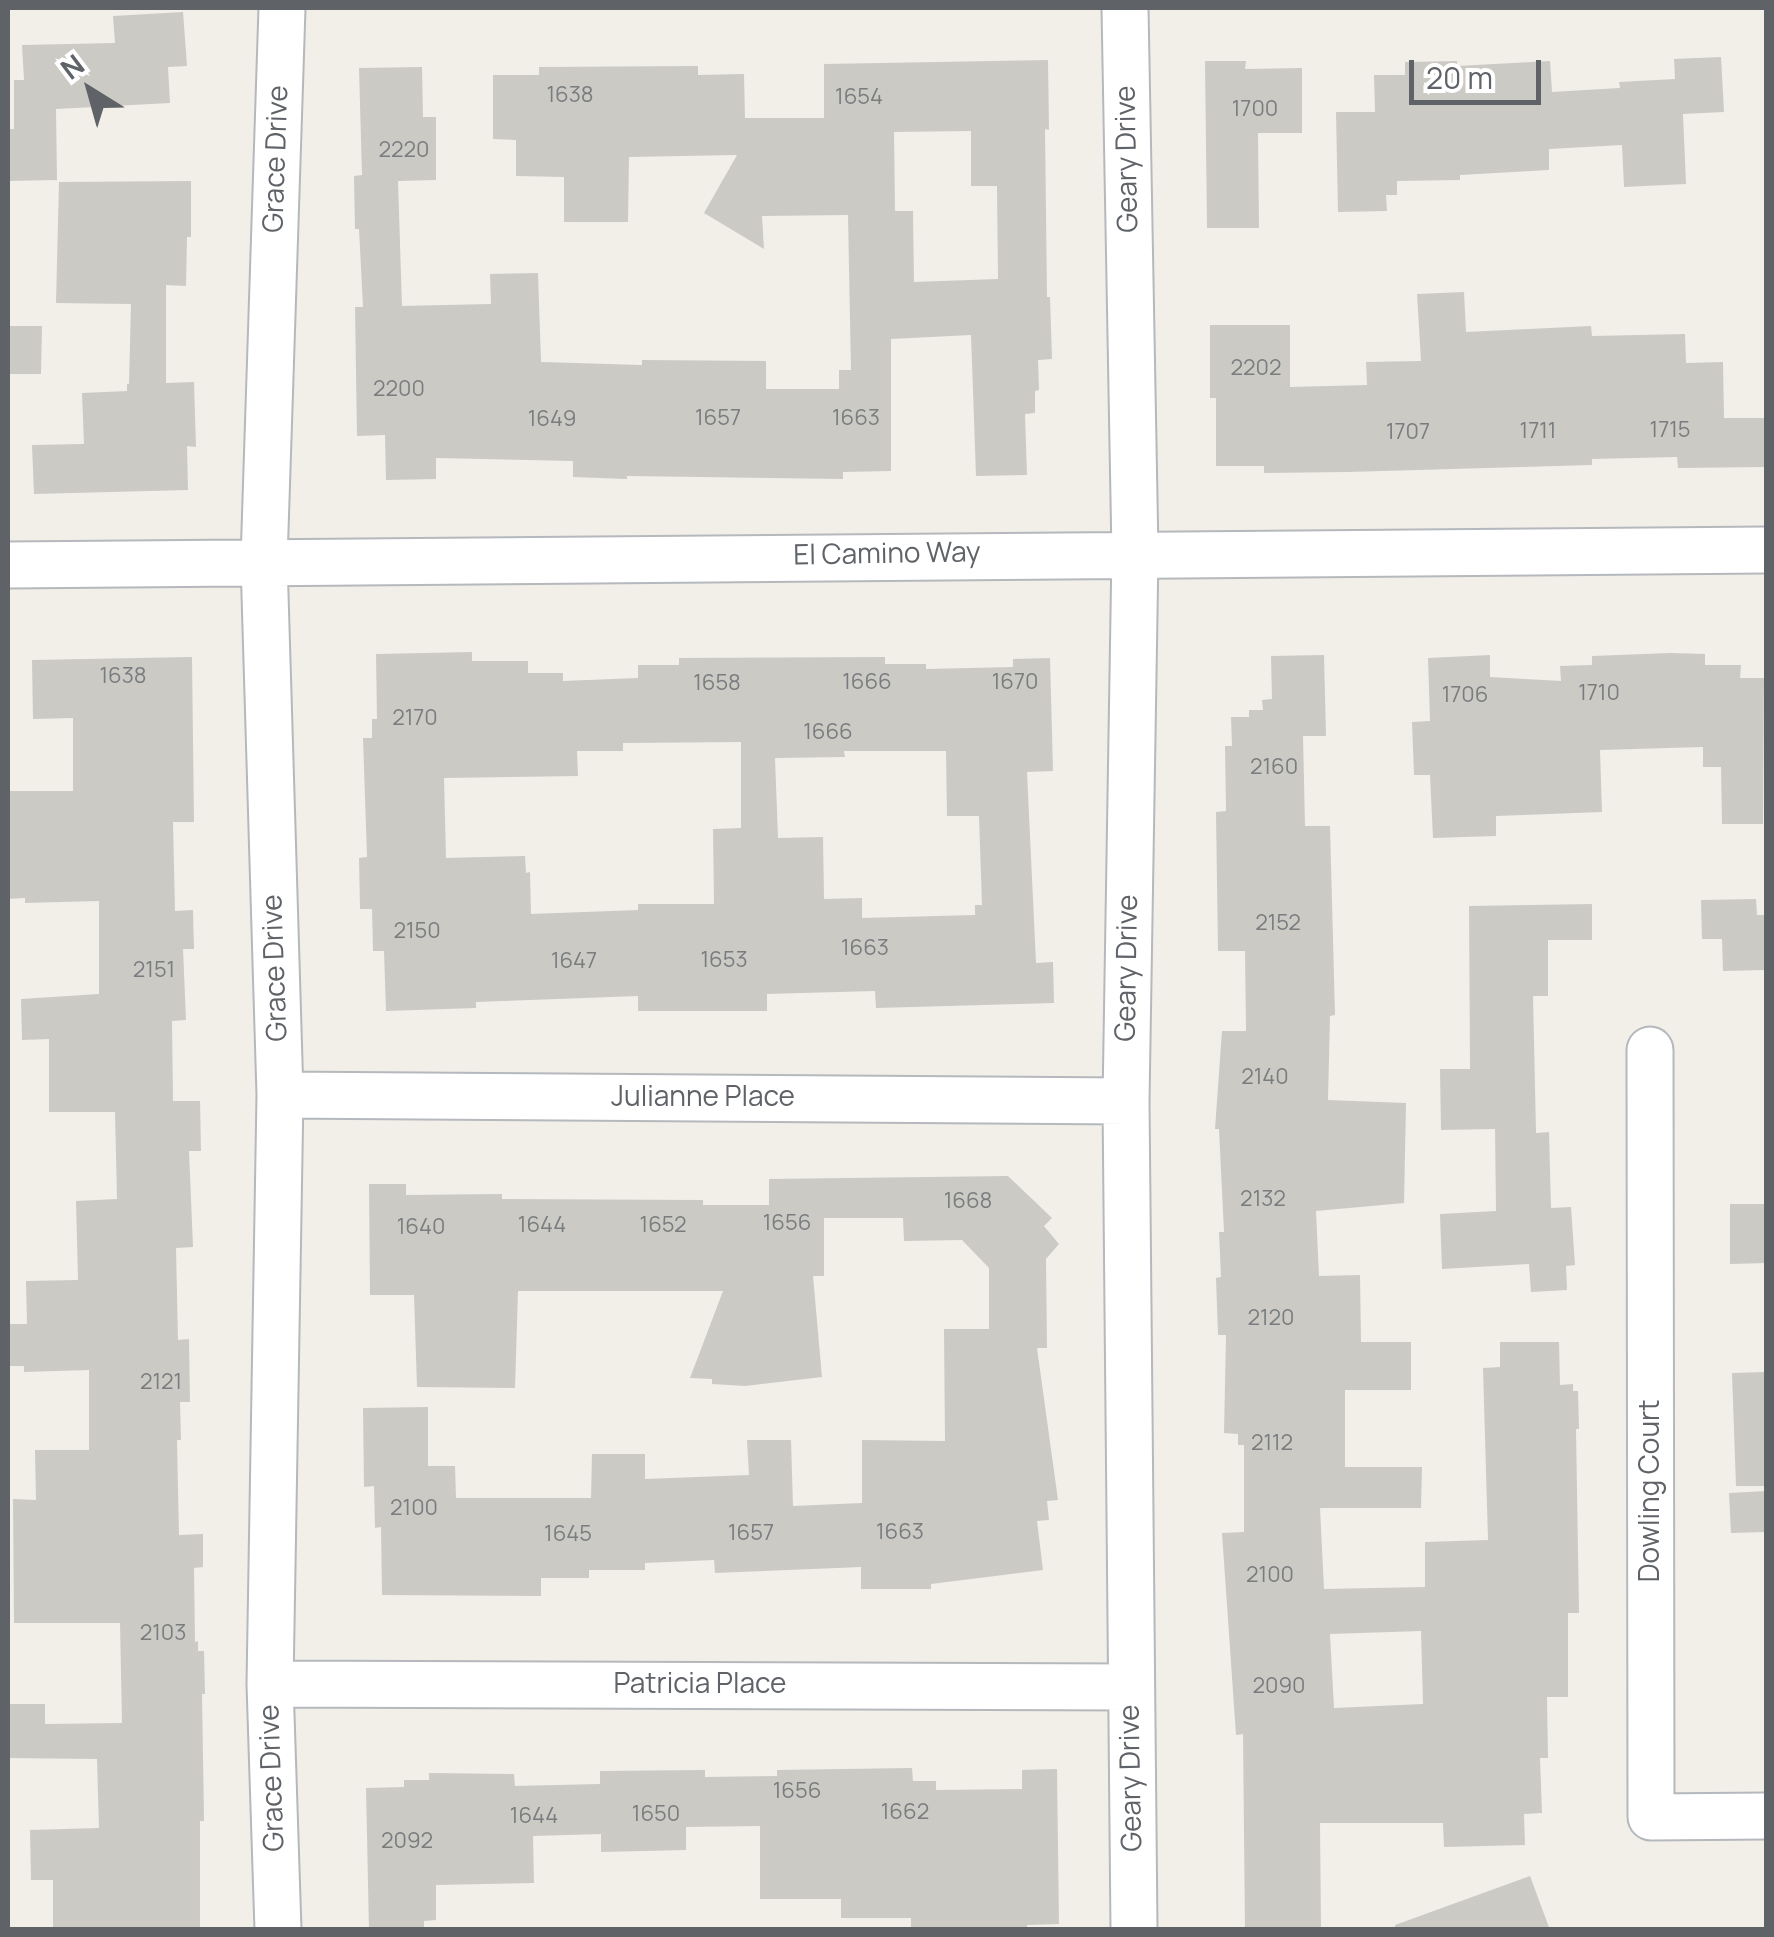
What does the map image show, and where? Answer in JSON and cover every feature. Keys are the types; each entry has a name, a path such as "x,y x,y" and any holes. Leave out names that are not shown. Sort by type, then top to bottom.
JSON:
{"street":[{"name":"Grace Drive","path":"278,1930 270,1684 280,1095 264,561 282,8"},
{"name":"Geary Drive","path":"1126,8 1135,553 1126,1101 1134,1930"},
{"name":"El Camino Way","path":"8,566 1766,550"},
{"name":"Dowling Court","path":"1650,1050 1651,1817 1766,1816"},
{"name":"Julianne Place","path":"280,1095 1126,1101"},
{"name":"Patricia Place","path":"270,1684 1130,1686"}],"building":[{"path":"183,12 187,66 168,67 170,103 56,109 57,180 8,181 8,129 14,129 14,80 24,80 22,45 115,43 113,16"},
{"path":"1721,57 1724,112 1683,114 1686,184 1624,187 1622,145 1549,149 1549,170 1460,175 1460,180 1397,181 1397,195 1386,195 1387,211 1338,212 1336,112 1375,112 1374,75 1405,75 1405,62 1457,61 1457,66 1550,61 1552,92 1620,88 1619,82 1675,79 1674,59"},
{"path":"1048,60 1047,297 1052,359 1038,360 1035,413 1025,414 1027,475 976,476 971,335 891,339 891,471 843,472 843,479 627,479 573,477 573,461 436,458 436,479 386,480 385,435 357,436 355,307 363,307 354,176 362,175 359,68 422,67 423,117 436,117 436,180 398,181 402,306 491,304 490,274 538,273 541,362 642,365 642,360 766,361 766,389 839,389 839,370 851,370 848,215 762,216 764,249 704,213 737,155 629,157 628,222 564,222 564,177 516,176 516,140 493,139 493,75 539,75 539,67 698,66 698,75 744,74 745,118 824,118 824,64","holes":["971,131 971,186 997,186 998,279 914,282 913,211 895,211 894,132"]},
{"path":"1205,61 1246,61 1245,69 1302,68 1302,133 1258,133 1259,228 1207,228"},
{"path":"191,181 186,286 166,285 166,383 194,382 196,447 187,446 188,490 34,494 32,445 84,444 82,393 127,391 129,384 131,304 56,303 59,182"},
{"path":"1464,292 1466,332 1591,326 1592,336 1685,334 1686,363 1723,362 1724,418 1766,418 1766,467 1678,468 1677,457 1592,459 1592,465 1347,472 1264,473 1264,466 1216,466 1216,398 1210,398 1210,325 1290,325 1290,387 1367,385 1366,362 1421,361 1417,294"},
{"path":"8,326 42,326 41,374 8,374"},
{"path":"472,652 472,661 528,661 528,673 563,673 563,681 638,678 638,665 679,665 679,658 885,657 885,664 926,664 926,669 1013,667 1013,659 1050,658 1053,771 1027,772 1036,963 1053,962 1054,1003 876,1008 875,991 767,994 767,1011 638,1011 638,996 476,1002 476,1008 386,1011 384,951 373,951 372,909 360,909 359,858 367,857 363,738 372,738 372,719 377,719 376,654","holes":["741,742 741,828 713,829 714,904 638,904 638,910 531,914 530,872 526,873 525,856 446,858 444,778 578,776 577,751 623,751 623,743","844,751 946,751 947,816 979,816 982,905 975,905 975,915 862,918 862,898 824,899 823,837 778,838 775,758 845,757"]},
{"path":"1705,654 1705,665 1741,665 1740,678 1764,678 1763,824 1722,824 1721,767 1703,767 1703,747 1600,750 1602,812 1496,816 1496,836 1433,838 1430,775 1414,775 1412,722 1430,721 1428,658 1490,655 1490,677 1561,681 1560,666 1592,665 1592,656"},
{"path":"1324,655 1326,736 1303,736 1305,826 1330,826 1335,1015 1330,1016 1328,1100 1406,1103 1404,1203 1316,1211 1319,1276 1360,1275 1361,1342 1411,1342 1411,1390 1345,1390 1345,1467 1422,1467 1421,1508 1320,1508 1324,1589 1425,1587 1425,1542 1488,1540 1483,1368 1500,1367 1500,1342 1559,1342 1560,1385 1573,1384 1573,1391 1578,1391 1579,1613 1568,1613 1568,1697 1547,1697 1548,1758 1540,1758 1542,1813 1524,1814 1525,1845 1444,1847 1443,1823 1320,1823 1321,1930 1245,1930 1243,1734 1236,1735 1222,1533 1244,1532 1244,1445 1238,1445 1238,1434 1224,1433 1226,1335 1218,1335 1216,1278 1221,1277 1219,1232 1224,1232 1219,1129 1215,1129 1222,1031 1246,1031 1245,951 1218,951 1216,812 1226,811 1225,746 1232,746 1231,717 1249,717 1249,710 1263,710 1262,700 1272,699 1271,656","holes":["1421,1631 1423,1704 1334,1708 1330,1634"]},
{"path":"192,657 194,822 173,822 175,911 193,910 194,949 183,949 186,1020 172,1021 173,1101 200,1101 201,1151 189,1151 193,1247 176,1248 178,1340 189,1339 190,1402 180,1402 179,1535 203,1534 203,1567 194,1568 195,1642 198,1641 198,1651 204,1651 205,1694 200,1930 53,1930 53,1880 31,1880 30,1830 99,1828 97,1759 8,1758 8,1704 45,1704 45,1724 122,1723 120,1623 14,1623 13,1499 36,1500 35,1450 89,1450 89,1370 24,1372 24,1366 8,1366 8,1324 27,1324 26,1281 78,1280 76,1201 117,1199 115,1112 49,1112 49,1039 22,1040 21,999 99,994 99,901 25,903 25,898 8,899 8,791 73,791 73,718 33,719 32,660"},
{"path":"1756,899 1757,915 1766,915 1766,970 1723,971 1722,939 1702,939 1701,900"},
{"path":"1592,904 1592,940 1548,940 1548,996 1533,996 1536,1133 1549,1132 1551,1208 1571,1207 1575,1265 1566,1266 1567,1290 1531,1292 1529,1264 1442,1269 1440,1214 1496,1211 1495,1129 1441,1130 1440,1069 1470,1069 1469,906"},
{"path":"1008,1176 1052,1218 1044,1226 1059,1244 1046,1259 1047,1348 1037,1348 1058,1500 1047,1501 1049,1520 1037,1521 1043,1570 931,1584 931,1589 861,1589 861,1567 715,1573 714,1560 645,1563 645,1570 589,1570 589,1578 541,1578 541,1596 382,1595 381,1527 375,1528 374,1486 364,1487 363,1408 428,1407 428,1466 455,1466 456,1498 591,1498 592,1454 645,1454 645,1479 749,1475 747,1440 791,1440 793,1506 862,1503 862,1440 945,1441 944,1329 989,1329 989,1268 962,1240 904,1241 903,1218 824,1218 824,1276 813,1276 822,1377 745,1386 690,1378 723,1291 518,1291 515,1388 417,1387 414,1295 370,1295 369,1184 406,1184 406,1195 502,1194 502,1199 703,1200 703,1205 769,1205 769,1179"},
{"path":"1730,1204 1766,1204 1766,1263 1730,1264"},
{"path":"1766,1372 1766,1486 1736,1486 1732,1373"},
{"path":"1766,1491 1766,1532 1731,1533 1729,1493"},
{"path":"912,1768 913,1781 936,1781 936,1790 1022,1789 1022,1770 1057,1769 1059,1924 1027,1925 1027,1930 911,1930 911,1918 841,1918 841,1899 760,1899 760,1826 686,1827 686,1850 601,1852 601,1834 533,1836 534,1883 436,1885 436,1920 424,1921 424,1930 369,1930 366,1788 404,1787 404,1780 429,1780 429,1773 514,1774 515,1786 600,1784 600,1771 705,1770 705,1777 777,1776 777,1770"},
{"path":"1530,1876 1550,1930 1395,1930 1395,1925"}]}
